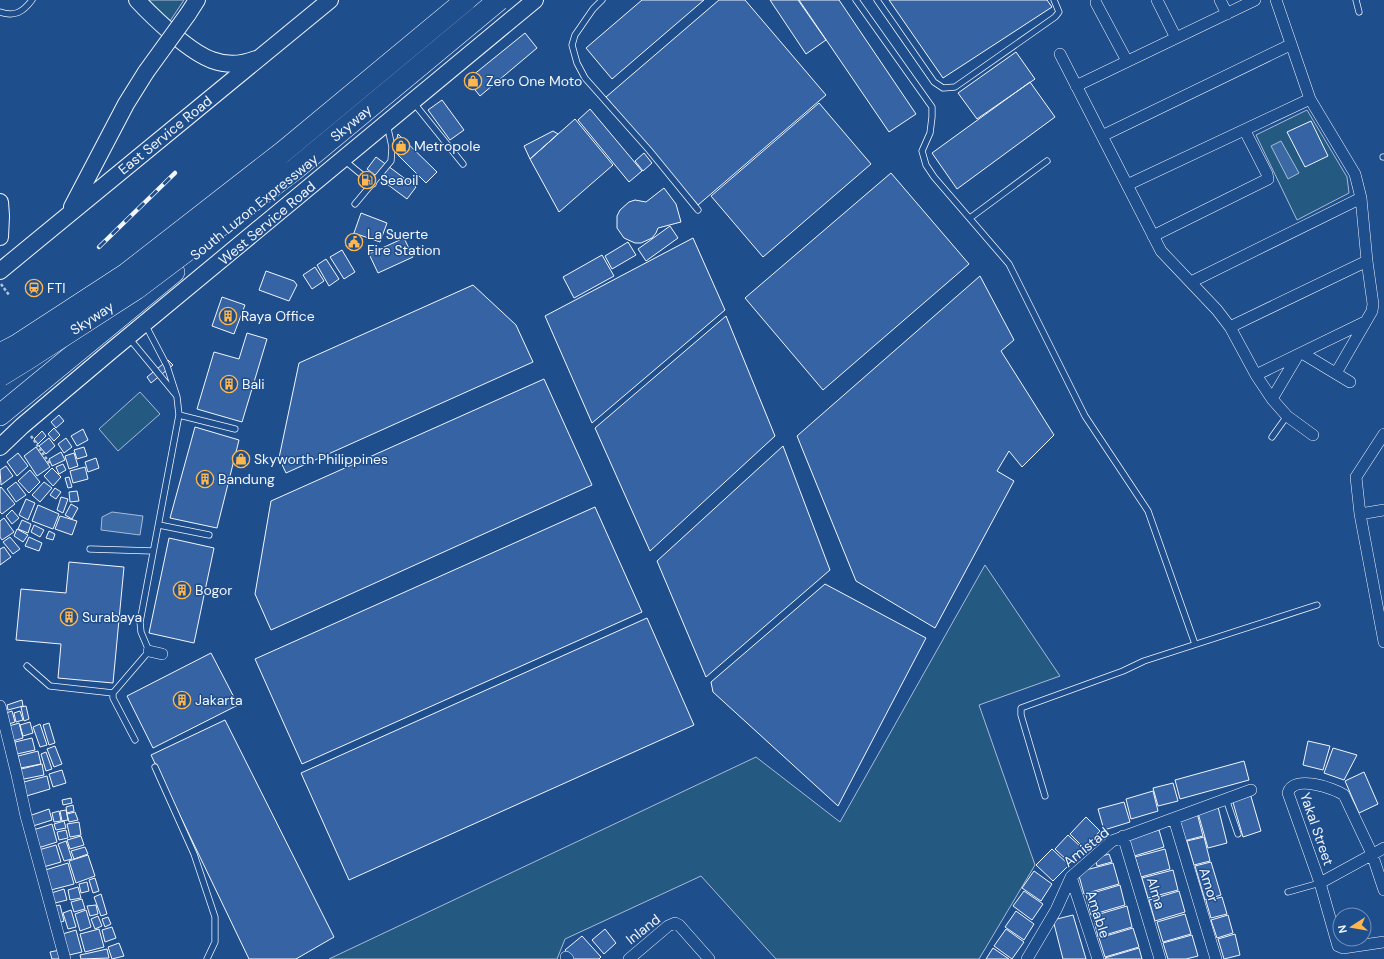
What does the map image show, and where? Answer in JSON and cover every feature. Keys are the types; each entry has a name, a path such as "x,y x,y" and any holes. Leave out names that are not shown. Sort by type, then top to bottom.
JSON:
{"highway":[{"name":"South Luzon Expressway","path":"0,382 463,0"},
{"name":"Skyway","path":"0,354 17,345 126,274 284,151 466,0"},
{"name":"Skyway","path":"0,377 149,279 294,170 499,0"},
{"name":"South Luzon Expressway","path":"0,415 510,0"},
{"path":"0,377 42,348"}],"main road":[{"path":"137,0 164,27 202,56 216,62 228,64 248,62 260,58"},
{"path":"67,215 126,104 146,72 188,14 196,0"},
{"name":"East Service Road","path":"0,272 67,215 330,0"},
{"name":"West Service Road","path":"0,447 22,426 535,0"},
{"path":"0,202 2,216 0,238"}],"street":[{"path":"1157,0 1176,38"},
{"path":"1220,0 1227,14"},
{"path":"1076,86 1255,0"},
{"path":"1276,0 1290,45 1310,99 1355,174 1361,198 1373,304 1372,311 1336,373"},
{"path":"1096,3 1127,61"},
{"path":"1102,136 1290,45"},
{"path":"1060,54 1161,251 1217,310 1230,327 1256,375 1272,399 1287,416 1313,435"},
{"path":"1127,185 1245,131 1310,99"},
{"path":"1153,236 1268,180 1267,174 1245,131"},
{"path":"1190,282 1361,198"},
{"path":"1230,327 1367,261"},
{"path":"1256,375 1365,322"},
{"path":"1300,354 1350,382"},
{"path":"1272,399 1300,354"},
{"path":"1384,434 1356,477 1360,514 1381,607 1384,642"},
{"path":"1360,514 1384,510"},
{"path":"149,651 162,654"},
{"path":"0,706 26,816 65,959"},
{"name":"Yakal Street","path":"1384,890 1372,854 1344,795 1327,787 1308,783 1294,785 1289,789 1288,793 1320,883 1338,946 1343,948 1384,942"},
{"name":"Amistad","path":"1027,959 1056,910 1071,878 1112,841 1251,790"},
{"name":"Amor","path":"1174,819 1216,959"},
{"name":"Alma","path":"1123,836 1160,959"},
{"name":"Yakal Street","path":"1320,883 1384,848"},
{"name":"Amable","path":"1071,878 1098,959"},
{"name":"Inland","path":"629,959 668,926 675,924 679,925 709,959"}],"lane":[{"path":"0,12 8,15 18,13 25,9 32,0"},
{"path":"602,0 575,35 572,45 576,63 585,78 649,150 698,210"},
{"path":"856,0 932,107 930,133 922,151 926,165 934,177 1009,264 1085,416 1148,511 1195,644"},
{"path":"877,0 934,82 944,88 955,87 1055,17 1059,12 1054,0"},
{"path":"1356,0 1359,12"},
{"path":"413,102 463,164"},
{"path":"355,204 391,161 392,147 387,123"},
{"path":"343,160 373,184"},
{"path":"970,218 1048,161"},
{"path":"135,740 113,698 113,692 149,651 141,632 140,622 179,414 177,397 167,366 145,324"},
{"path":"128,338 177,397"},
{"path":"179,414 234,429"},
{"path":"1272,437 1287,416"},
{"path":"159,525 209,535"},
{"path":"90,549 153,551"},
{"path":"1045,796 1021,715 1021,708 1123,671 1144,661 1316,605"},
{"path":"27,666 50,686 113,692"},
{"path":"155,767 194,854 215,917 215,942 207,959"},
{"path":"1226,798 1238,834"},
{"path":"1288,892 1320,883"}],"path":[{"path":"0,282 9,295"},
{"path":"22,426 50,464"}],"shaded area":[{"path":"144,0 184,0 170,21"},
{"path":"1307,110 1347,177 1349,193 1297,220 1256,135"},
{"path":"1281,141 1299,173 1288,179 1271,146"},
{"path":"140,392 160,414 118,451 99,429"},
{"path":"112,512 143,516 140,535 101,530 102,517"},
{"path":"985,565 1060,676 979,705 1035,865 979,959 776,959 701,876 565,939 557,959 329,959 756,757 840,822"}],"building":[{"path":"642,0 704,0 612,79 586,48"},
{"path":"719,0 745,0 826,95 698,205 606,97"},
{"path":"770,0 798,0 826,40 806,54"},
{"path":"799,0 839,0 916,114 889,132"},
{"path":"889,0 1047,0 1052,7 943,78"},
{"path":"525,33 537,48 480,96 467,80"},
{"path":"1016,52 1035,79 977,119 958,93"},
{"path":"1030,82 1055,117 957,189 932,153"},
{"path":"442,100 464,130 450,140 428,110"},
{"path":"819,103 871,164 763,257 711,196"},
{"path":"590,109 642,171 629,182 578,120"},
{"path":"575,119 613,165 559,212 530,159"},
{"path":"1311,121 1328,156 1305,167 1287,132"},
{"path":"553,131 558,134 530,159 524,146"},
{"path":"398,134 437,172 426,183 394,151"},
{"path":"644,153 652,163 643,171 635,161"},
{"path":"376,157 416,187 407,199 367,169"},
{"path":"891,173 969,264 823,390 745,298"},
{"path":"664,188 676,204 681,222 658,228 652,238 641,243 635,243 624,238 617,228 617,216 620,210 629,202 635,200 646,202"},
{"path":"361,213 387,223 380,242 354,233"},
{"path":"670,226 678,238 646,261 638,249"},
{"path":"404,238 413,257 378,273 369,254"},
{"path":"693,238 725,310 592,423 545,316"},
{"path":"628,242 636,255 612,269 605,256"},
{"path":"342,250 355,272 344,279 330,257"},
{"path":"602,255 614,276 574,298 563,277"},
{"path":"326,259 339,279 329,286 317,265"},
{"path":"315,267 324,281 312,289 303,275"},
{"path":"266,271 294,281 297,285 289,301 259,290"},
{"path":"980,276 1014,340 1001,351 1054,435 1022,467 1009,451 997,471 1014,481 935,628 856,581 797,436"},
{"path":"473,285 516,325 533,362 286,473 279,458 299,363"},
{"name":"Raya Office","path":"222,297 245,305 234,334 212,326"},
{"path":"726,316 775,436 650,551 595,428"},
{"name":"Bali","path":"247,333 267,339 242,422 197,409 214,352 239,359"},
{"path":"168,360 173,365 151,383 147,377"},
{"path":"544,379 592,485 271,630 255,594 271,501"},
{"path":"59,415 64,421 56,428 51,422"},
{"name":"Bandung","path":"195,427 239,440 217,528 170,518"},
{"path":"54,428 60,435 54,441 48,434"},
{"path":"83,429 88,440 77,446 71,436"},
{"path":"42,431 46,436 38,444 34,439"},
{"path":"49,438 55,446 46,454 39,446"},
{"path":"66,438 72,447 64,453 58,444"},
{"path":"783,446 830,570 706,677 657,561"},
{"path":"36,447 50,467 37,476 24,456"},
{"path":"84,447 87,456 77,459 74,450"},
{"path":"61,452 65,460 52,466 49,459"},
{"path":"18,453 28,466 17,476 7,462"},
{"path":"74,453 78,466 69,469 65,456"},
{"path":"96,458 99,468 88,472 85,462"},
{"path":"63,464 66,470 59,474 56,467"},
{"path":"6,466 13,476 1,485 0,470"},
{"path":"85,467 88,479 73,483 70,471"},
{"path":"52,468 61,477 53,486 44,476"},
{"path":"30,470 40,482 29,493 18,481"},
{"path":"69,477 72,487 68,488 65,478"},
{"path":"16,482 26,495 16,502 7,489"},
{"path":"44,482 52,488 40,502 32,495"},
{"path":"1,487 15,504 2,514 0,512"},
{"path":"55,488 61,492 56,499 50,495"},
{"path":"77,491 79,501 70,502 69,492"},
{"path":"61,497 68,499 63,513 57,510"},
{"path":"26,499 35,503 28,520 19,515"},
{"path":"71,504 78,508 72,519 65,515"},
{"path":"38,505 59,514 53,529 32,521"},
{"path":"595,507 642,612 302,764 255,659"},
{"path":"12,510 19,518 12,524 6,516"},
{"path":"60,516 77,521 72,535 55,529"},
{"path":"4,518 14,532 2,540 0,537 0,521"},
{"path":"22,520 31,524 28,533 18,529"},
{"path":"34,525 44,530 40,537 31,532"},
{"path":"17,529 28,535 23,542 14,536"},
{"path":"49,531 55,534 53,540 46,538"},
{"path":"10,537 20,549 13,554 3,542"},
{"path":"29,537 42,543 39,551 25,546"},
{"name":"Bogor","path":"169,538 214,548 194,643 149,633"},
{"path":"4,547 11,557 0,565 0,549"},
{"name":"Surabaya","path":"69,562 124,567 113,683 58,678 61,644 16,640 21,589 66,593"},
{"path":"825,584 926,638 838,806 713,692 711,682"},
{"path":"647,618 694,725 349,880 301,773"},
{"name":"Jakarta","path":"211,653 238,705 153,748 127,696"},
{"path":"22,700 23,706 8,710 7,705"},
{"path":"26,706 29,719 24,721 21,707"},
{"path":"12,711 15,722 6,725 3,714"},
{"path":"20,711 23,720 16,722 14,713"},
{"path":"225,720 334,937 296,959 249,959 151,755"},
{"path":"30,722 33,733 23,736 20,725"},
{"path":"19,723 23,738 13,741 9,726"},
{"path":"49,723 55,743 49,745 43,725"},
{"path":"40,724 47,745 40,747 33,727"},
{"path":"32,738 35,750 17,754 15,742"},
{"path":"1308,741 1330,746 1323,770 1303,765"},
{"path":"55,746 62,764 54,767 47,749"},
{"path":"1333,748 1357,755 1344,780 1324,773"},
{"path":"38,751 41,764 21,768 18,756"},
{"path":"46,752 52,769 46,771 41,754"},
{"path":"1244,761 1249,780 1180,799 1175,780"},
{"path":"42,764 44,775 19,780 17,770"},
{"path":"62,770 66,783 53,787 49,774"},
{"path":"1364,772 1378,804 1359,813 1345,781"},
{"path":"47,776 50,789 23,797 20,783"},
{"path":"1173,783 1178,801 1158,806 1153,788"},
{"path":"1153,791 1158,811 1131,819 1126,799"},
{"path":"1250,793 1261,831 1243,837 1232,799"},
{"path":"71,798 72,803 63,805 62,800"},
{"path":"1124,802 1130,822 1104,830 1098,809"},
{"path":"73,805 74,811 67,813 66,807"},
{"path":"1218,807 1227,843 1208,848 1198,813"},
{"path":"49,809 52,820 30,827 26,817"},
{"path":"66,810 68,820 62,821 60,811"},
{"path":"59,811 61,821 54,822 52,813"},
{"path":"75,812 78,820 69,822 67,814"},
{"path":"1197,813 1203,836 1184,841 1178,818"},
{"path":"1086,817 1100,831 1084,848 1070,834"},
{"path":"64,821 66,828 56,830 54,824"},
{"path":"79,822 81,835 70,837 67,824"},
{"path":"52,824 57,842 35,849 30,831"},
{"path":"66,830 68,838 59,840 57,832"},
{"path":"1159,830 1164,847 1131,857 1126,839"},
{"path":"1068,835 1083,849 1070,863 1055,849"},
{"path":"81,836 84,845 70,849 67,840"},
{"path":"1204,837 1210,861 1194,865 1187,841"},
{"path":"66,841 72,859 64,861 58,844"},
{"path":"56,845 61,862 40,868 35,851"},
{"path":"85,847 88,854 74,859 71,851"},
{"path":"1052,849 1069,865 1053,881 1036,865"},
{"path":"1165,849 1170,869 1141,877 1135,857"},
{"path":"1109,854 1112,862 1097,866 1095,858"},
{"path":"88,855 95,876 76,883 69,861"},
{"path":"1211,862 1221,895 1205,900 1195,866"},
{"path":"68,863 74,884 47,891 42,871"},
{"path":"1113,863 1119,884 1084,894 1078,872"},
{"path":"1173,870 1178,890 1148,898 1142,878"},
{"path":"1034,871 1052,884 1041,901 1022,888"},
{"path":"95,878 99,891 93,893 89,880"},
{"path":"87,882 89,891 81,893 79,884"},
{"path":"1120,885 1125,905 1091,915 1086,895"},
{"path":"78,887 81,898 70,900 68,890"},
{"path":"64,889 67,900 51,904 48,894"},
{"path":"1024,891 1043,904 1032,920 1013,906"},
{"path":"1179,891 1185,912 1155,921 1149,900"},
{"path":"101,894 107,914 101,916 94,897"},
{"path":"1222,897 1227,914 1211,918 1206,901"},
{"path":"82,899 85,909 74,912 71,902"},
{"path":"60,905 64,921 56,924 52,907"},
{"path":"96,905 98,914 90,916 87,906"},
{"path":"1127,906 1132,927 1098,937 1093,916"},
{"path":"71,910 76,927 68,929 63,913"},
{"path":"86,910 91,927 80,931 75,914"},
{"path":"1016,911 1034,924 1024,940 1005,927"},
{"path":"1185,914 1191,934 1163,942 1157,922"},
{"path":"1073,915 1086,959 1063,959 1053,920"},
{"path":"1228,915 1233,933 1217,938 1211,920"},
{"path":"98,916 102,926 95,929 91,919"},
{"path":"108,917 111,924 105,927 102,919"},
{"path":"112,927 116,938 105,942 102,930"},
{"path":"1133,928 1139,947 1105,957 1099,938"},
{"path":"99,929 104,947 85,952 80,934"},
{"path":"605,929 616,943 604,954 592,940"},
{"path":"1006,929 1024,942 1012,959 994,946"},
{"path":"76,930 82,952 65,956 59,935"},
{"path":"1235,934 1240,955 1224,959 1218,939"},
{"path":"1192,935 1198,956 1186,959 1168,959 1163,943"},
{"path":"582,936 601,957 599,959 573,959 565,950"},
{"path":"119,943 124,956 112,959 108,947"},
{"path":"993,948 1009,959 986,959"},
{"path":"1139,948 1142,959 1105,959 1105,958"},
{"path":"107,949 109,958 81,959 80,955"},
{"path":"60,950 63,959 52,959 50,952"}],"railway":[{"path":"99,247 175,173"}],"place":[{"name":"Zero One Moto","path":"473,81"},
{"name":"Metropole","path":"401,146"},
{"name":"Seaoil","path":"367,180"},
{"name":"La Suerte Fire Station","path":"354,242"},
{"name":"FTI","path":"34,288"},
{"name":"Raya Office","path":"228,316"},
{"name":"Bali","path":"229,384"},
{"name":"Skyworth Philippines","path":"241,459"},
{"name":"Bandung","path":"205,479"},
{"name":"Bogor","path":"182,590"},
{"name":"Surabaya","path":"69,617"},
{"name":"Jakarta","path":"182,700"}]}
